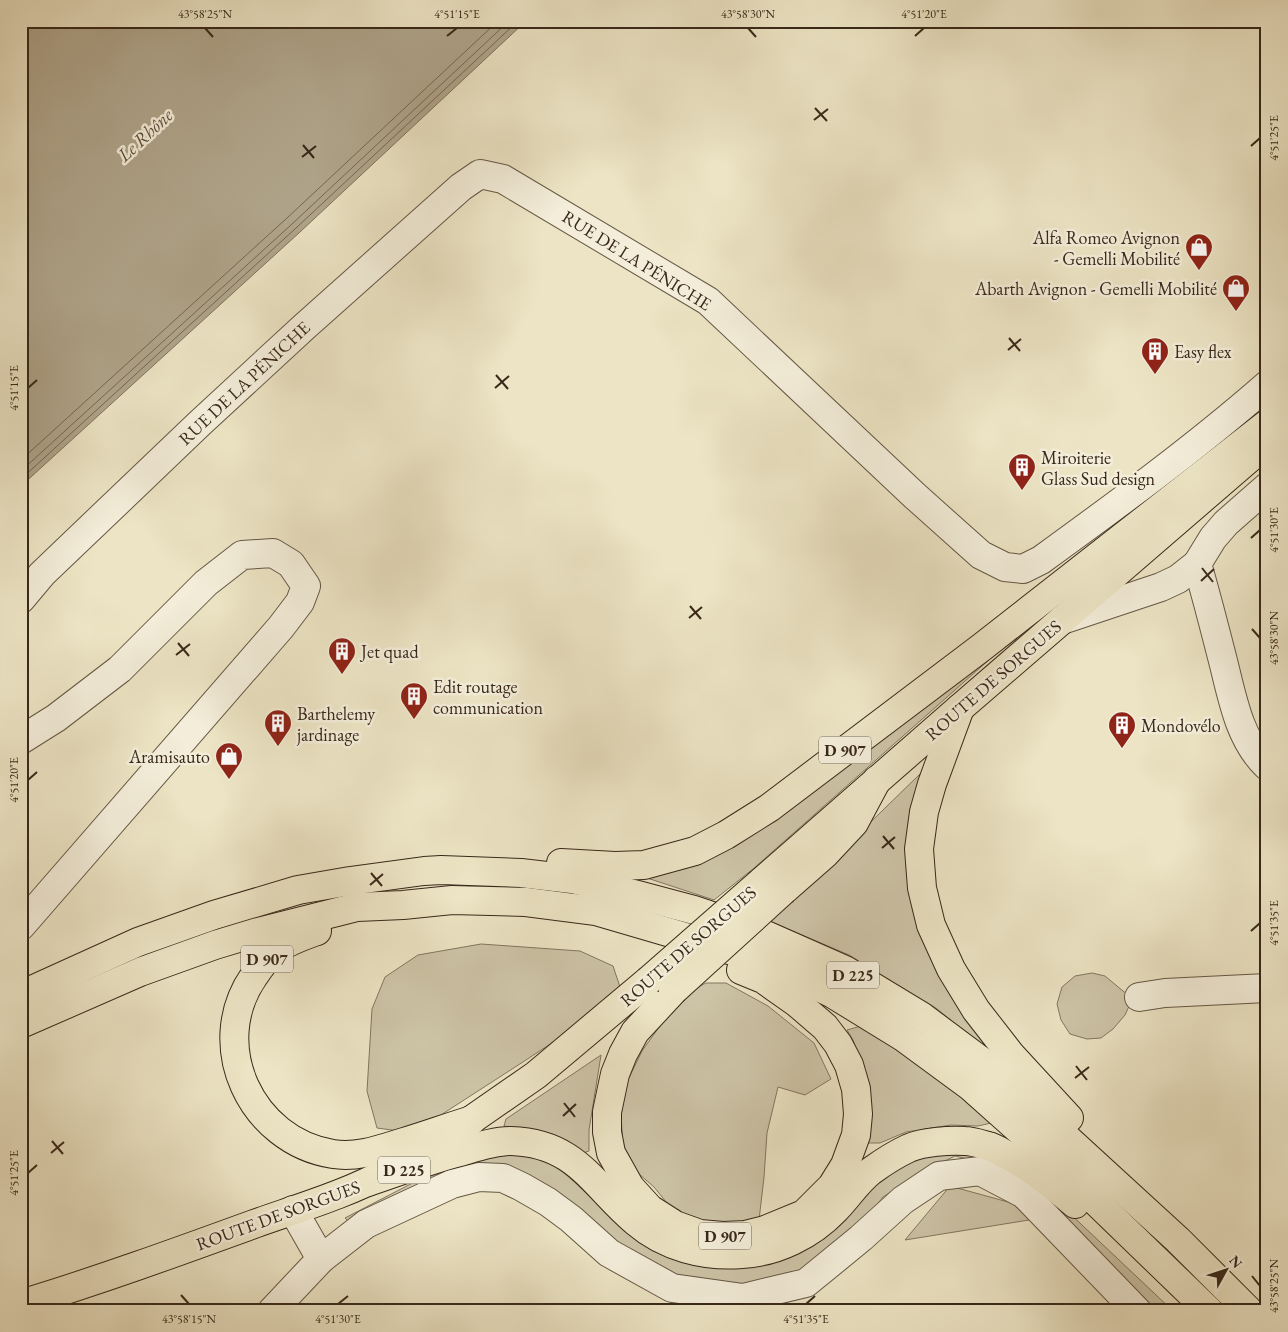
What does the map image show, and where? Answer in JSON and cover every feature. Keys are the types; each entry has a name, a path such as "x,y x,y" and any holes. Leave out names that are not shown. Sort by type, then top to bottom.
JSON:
{"main road":[{"name":"D 907","path":"21,995 138,942 269,898 298,890 350,881 373,866 418,859 453,857 517,858 575,864 644,865 695,850 726,835 768,808 982,647 1267,424"},
{"name":"ROUTE DE SORGUES","path":"21,1304 77,1287 368,1182 430,1149 472,1120 536,1075 648,981 772,886 824,854 854,823 877,780 1267,443"},
{"name":"D 225","path":"960,708 932,784 924,812 919,849 922,888 931,925 956,977 976,1010 1011,1055 1114,1166 1178,1240"},
{"name":"D 225","path":"350,881 441,870 572,878 694,910 759,932 845,970 921,1016 988,1066 1178,1240 1249,1311"},
{"name":"D 907","path":"21,1024 140,972 206,949 258,932 357,907 452,900 526,902 606,914 651,938 734,967 763,979 825,1027 838,1044 849,1066 856,1089 858,1114 856,1135 845,1165 832,1186 804,1214 765,1230 745,1235 700,1234 675,1225 650,1209 630,1187 611,1153 607,1132 607,1112 610,1094 623,1054 635,1032 673,991 772,886"},
{"name":"D 907","path":"417,1138 372,1152 349,1155 333,1154 301,1144 279,1130 265,1117 252,1101 244,1086 236,1062 234,1041 240,1002 249,983 262,964 276,950 288,942 331,926 403,916 490,912 570,919 606,914"},
{"name":"D 225","path":"606,914 743,954 789,972 833,994 902,1037 971,1087 1048,1156 1209,1310"},
{"path":"21,979 113,940 138,942"},
{"name":"D 225","path":"417,1138 472,1120"},
{"name":"D 225","path":"368,1182 440,1157 489,1143 510,1141 530,1143 550,1148 578,1164 636,1222 657,1237 684,1249 708,1254 742,1254 762,1252 802,1236 834,1211 869,1172 910,1148 936,1142 965,1141 990,1146 1039,1175 1101,1228 1209,1310"}],"street":[{"name":"RUE DE LA PÉNICHE","path":"21,599 42,574 207,416 461,187 480,174 503,179 708,301 915,496 981,555 1004,567 1023,570 1041,560 1144,485 1234,414 1267,385"},
{"path":"1062,620 1161,587 1178,579 1196,564 1213,538 1226,523 1267,487"},
{"path":"21,740 56,718 120,669 206,583 242,555 273,553 291,564 306,586 300,602 281,627 21,926"},
{"path":"1196,564 1244,735 1262,762 1267,766"},
{"path":"1139,997 1166,993 1267,988"},
{"path":"272,1311 321,1259 366,1224 452,1184 478,1177 503,1178 522,1186 571,1219 610,1253 672,1288 743,1298 806,1283 861,1238 903,1200 939,1176 980,1171 1024,1194 1137,1311"},
{"path":"293,1210 321,1259"}],"shaded area":[{"path":"1043,612 753,869 714,900 641,876"},
{"path":"920,774 920,791 911,855 993,1044 987,1050 936,1008 849,955 769,921"},
{"path":"481,944 580,951 613,966 621,990 588,1019 413,1133 377,1128 367,1091 372,1009 385,977 418,955"},
{"path":"1092,973 1105,976 1129,996 1131,1002 1125,1015 1113,1029 1101,1038 1087,1039 1070,1034 1061,1020 1057,1004 1062,987 1075,976"},
{"path":"706,983 726,983 768,1006 814,1043 831,1079 805,1095 778,1087 767,1133 759,1220 729,1227 692,1218 671,1208 654,1187 638,1173 623,1145 621,1116 627,1082 642,1051 682,995"},
{"path":"861,1026 886,1040 973,1105 991,1123 978,1126 951,1125 906,1132 880,1143 868,1143 867,1079 853,1040 847,1030"},
{"path":"601,1055 589,1130 589,1151 583,1153 552,1134 504,1126 506,1119"},
{"path":"487,1151 550,1155 658,1249 871,1185 921,1154 975,1152 1046,1191 1173,1311 1146,1311 981,1162 955,1156 915,1176 883,1197 857,1231 803,1271 721,1290 657,1271 515,1170 350,1223 345,1218 451,1163"},
{"path":"950,1186 1019,1205 1025,1208 1029,1220 905,1240"}],"water":[{"name":"Le Rhône","path":"21,21 526,21 300,232 21,486"}],"place":[{"name":"Alfa Romeo Avignon - Gemelli Mobilité","path":"1199,271"},
{"name":"Abarth Avignon - Gemelli Mobilité","path":"1236,312"},
{"name":"Easy flex","path":"1155,375"},
{"name":"Miroiterie Glass Sud design","path":"1022,491"},
{"name":"Jet quad","path":"342,675"},
{"name":"Edit routage communication","path":"414,720"},
{"name":"Barthelemy jardinage","path":"278,747"},
{"name":"Mondovélo","path":"1122,749"},
{"name":"Aramisauto","path":"229,780"}]}
